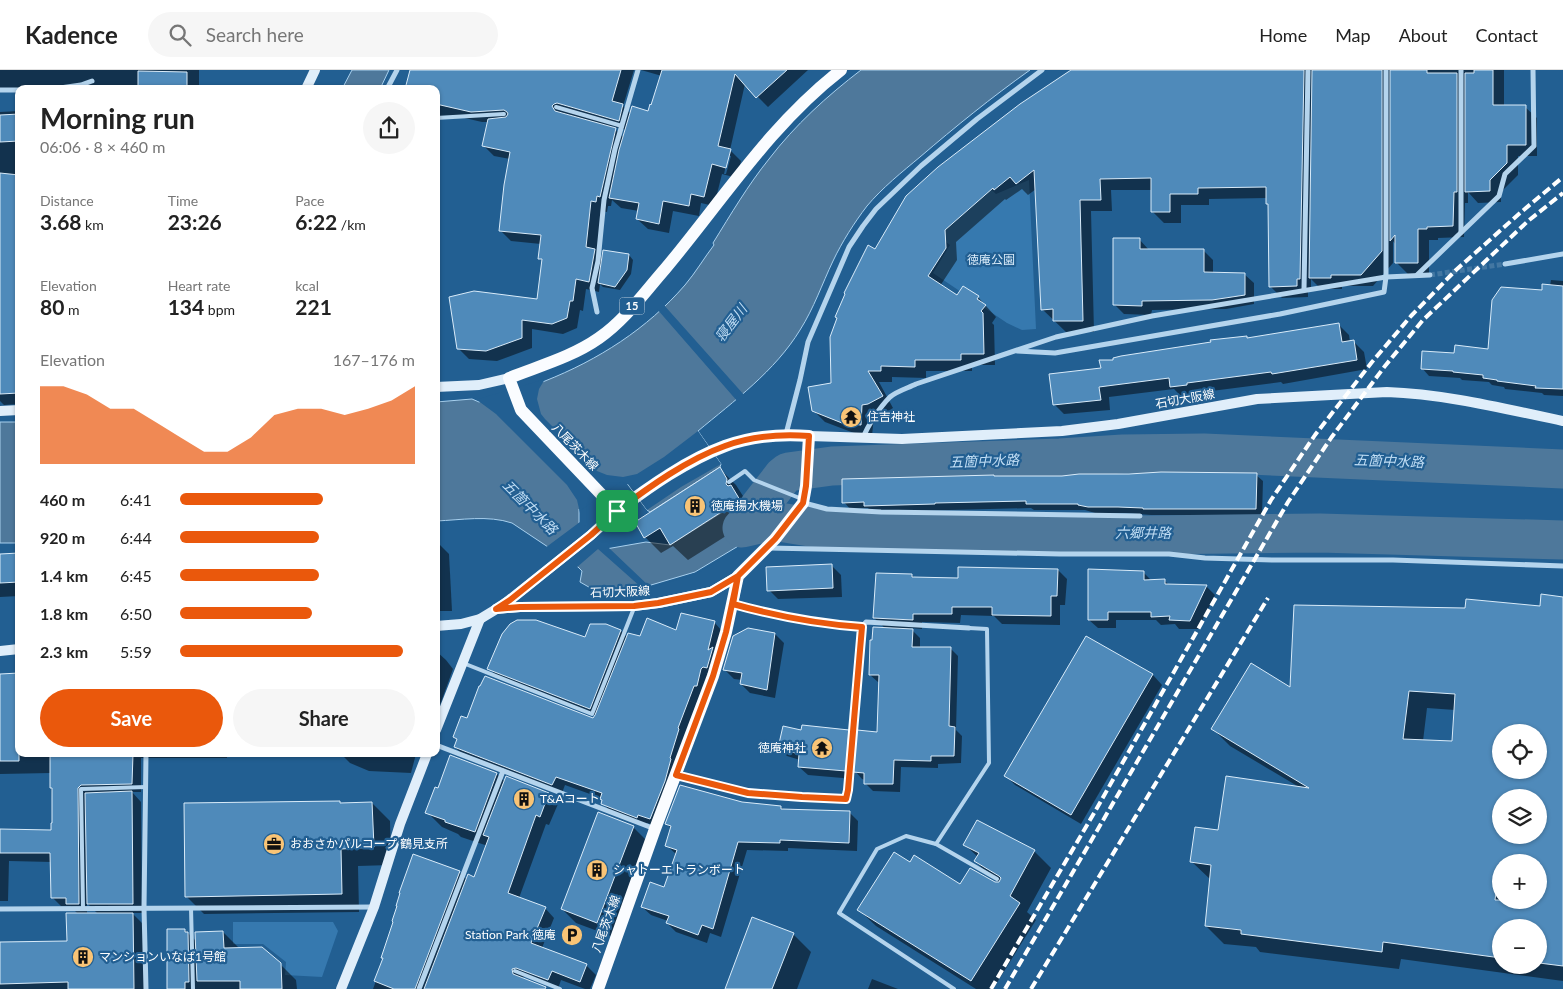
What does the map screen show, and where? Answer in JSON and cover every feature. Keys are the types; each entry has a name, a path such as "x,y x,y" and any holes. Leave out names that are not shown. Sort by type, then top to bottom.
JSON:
{"main road":[{"path":"308,85 315,70"},
{"name":"15","path":"510,382 567,356 599,338 623,318 689,240 769,138 815,92 841,70"},
{"path":"440,387 510,382"},
{"name":"八尾茨木線","path":"510,382 521,410 617,511"},
{"name":"石切大阪線","path":"809,436 863,438 963,437 1062,431 1118,424 1257,400 1387,392 1402,392 1460,401 1563,421"},
{"path":"0,411 15,410"},
{"path":"617,511 673,472 726,445 757,438 786,435 809,436 809,456 803,503 771,543 738,576"},
{"name":"石切大阪線","path":"440,626 461,624 480,619 510,600 562,559 617,511"},
{"name":"八尾茨木線","path":"598,989 655,829 713,676 733,604 738,576"},
{"name":"石切大阪線","path":"496,609 634,606 658,603 711,592 738,576"},
{"path":"440,720 480,619"},
{"path":"0,651 15,649"},
{"path":"341,989 374,907 400,824 426,757"}],"street":[{"path":"389,85 396,70"},
{"path":"597,312 592,288 598,261 604,200 615,149 638,70"},
{"path":"786,435 808,342 846,253 863,226 876,209 921,166 977,119 1042,70"},
{"path":"1304,290 1308,70"},
{"path":"1014,351 1055,353 1280,314 1384,292 1386,276 1386,70"},
{"path":"1461,70 1461,232"},
{"path":"1417,275 1499,196 1505,174 1534,146 1533,70"},
{"path":"81,85 92,81"},
{"path":"0,90 15,90"},
{"path":"1505,264 1563,254"},
{"path":"863,438 868,427 895,394 916,384 1056,336 1142,318 1386,276 1430,275"},
{"path":"803,503 826,509 881,512 1140,516"},
{"path":"771,543 1060,554 1169,554 1205,558 1263,560 1393,560 1563,566"},
{"path":"733,604 805,621 862,627 866,622 969,628"},
{"path":"440,747 655,829"},
{"path":"146,757 144,908 146,989"},
{"path":"419,989 503,771"},
{"path":"676,775 748,793 846,799"},
{"path":"0,909 374,907"}],"lane":[{"path":"556,106 622,126"},
{"path":"440,118 504,114"},
{"path":"729,482 745,471 754,480 790,494 803,503"},
{"path":"463,663 592,714 634,606"},
{"path":"846,799 862,627"},
{"path":"936,844 989,763 987,629 969,628"},
{"path":"83,908 81,789 146,787"},
{"path":"954,989 839,913 877,849 906,836 936,844 997,879"},
{"path":"191,908 193,989"},
{"path":"515,970 560,989"}],"green space":[{"name":"徳庵公園","path":"1029,180 1036,329 1022,330 1007,323 933,273 950,245 927,228 982,181 996,194"},
{"path":"233,922 333,922 338,931 322,977 285,975 286,962 263,944 233,944"}],"water":[{"path":"352,70 389,70 382,85 344,85"},
{"name":"寝屋川","path":"861,70 1030,70 988,101 892,180 867,206 840,247 810,313 790,345 753,385 698,431 721,464 720,467 650,512 623,478 579,509 579,523 606,549 646,542 670,545 745,498 780,467 794,461 794,484 785,502 760,533 695,572 651,585 599,591 580,582 582,571 578,567 512,523 494,519 440,521 440,402 472,399 479,402 520,390 565,373 621,342 655,316 689,280 714,245 713,243 747,189 779,146 836,90"},
{"path":"0,422 15,422 15,543 0,543"}],"pier":[{"path":"663,304 745,396 738,402 657,309"},
{"path":"545,379 539,389 537,399 541,414 597,471 607,475 623,477 637,474 664,457 698,431 721,464 681,487 647,510 628,484 625,485 622,481 581,510 580,513 577,500 567,485 496,414 473,397 479,399"},
{"path":"580,522 650,587 695,573 720,560 696,574 651,588 642,588 598,549 576,568 545,548"}],"building":[{"path":"410,70 621,70 612,101 623,104 619,121 557,103 552,106 555,111 616,128 600,197 597,196 596,202 591,201 586,247 595,249 589,282 576,279 573,301 570,301 567,318 552,324 522,320 522,338 486,351 457,349 449,297 474,291 537,299 542,259 538,259 541,235 499,231 510,152 482,146 488,119 506,117 507,112 504,110 471,112 440,105 440,85 406,85"},
{"path":"662,70 787,70 756,98 735,74 718,146 731,149 726,168 712,164 704,197 691,194 689,206 663,201 659,224 636,219 639,203 609,198 619,150 632,106 648,111"},
{"path":"1071,70 1304,70 1300,279 1297,279 1297,286 1269,287 1266,187 1198,188 1198,194 1170,194 1170,212 1151,212 1151,178 1100,179 1101,200 1080,200 1083,321 1053,321 1053,309 1041,310 1034,170 1016,184 1010,177 994,190 993,188 945,230 946,248 928,276 957,295 963,286 979,296 977,299 986,305 981,311 983,313 984,354 961,354 961,360 915,360 915,367 881,366 881,371 868,371 883,396 862,405 861,425 842,423 812,411 808,387 831,383 830,337 837,318 835,317 844,293 868,245 875,249 906,196 938,167 1020,104"},
{"path":"1312,70 1382,70 1382,251 1361,275 1331,275 1331,278 1309,278"},
{"path":"1390,70 1427,70 1427,73 1457,73 1457,192 1454,192 1453,226 1418,229 1418,263 1395,263 1395,235 1390,241"},
{"path":"1474,70 1493,70 1493,105 1526,105 1526,145 1507,145 1507,163 1490,180 1490,191 1465,192 1465,73 1474,73"},
{"path":"138,71 187,72 187,85 138,85"},
{"path":"15,114 15,141 0,142 0,115"},
{"path":"0,173 15,175 15,393 0,394"},
{"path":"1113,238 1140,238 1140,249 1204,249 1204,272 1245,273 1245,295 1212,300 1142,301 1142,306 1113,305"},
{"path":"603,250 629,254 627,270 615,287 598,283"},
{"path":"1542,284 1563,286 1563,389 1535,388 1536,386 1483,378 1483,375 1421,369 1422,351 1454,353 1455,345 1488,349 1492,300 1501,287 1542,290"},
{"path":"1339,323 1342,342 1354,340 1357,360 1272,374 1271,372 1170,387 1169,378 1099,387 1101,400 1053,405 1049,374 1101,368 1099,360 1113,360 1113,358 1121,356 1211,342 1210,340 1247,336 1247,338"},
{"name":"徳庵揚水機場","path":"720,467 727,479 726,484 728,486 731,485 740,500 670,545 660,528 644,538 635,522"},
{"path":"1161,472 1257,473 1256,509 1143,509 1088,507 1078,504 1026,504 1026,501 864,506 864,502 842,503 842,479 994,475 1062,476"},
{"path":"15,553 15,582 0,583 0,554"},
{"path":"832,564 833,588 767,591 766,567"},
{"path":"958,567 1058,569 1057,596 1051,596 1051,616 992,615 992,607 952,607 952,614 913,614 913,620 873,618 876,573 912,574 912,577 958,578"},
{"path":"1088,569 1144,571 1144,580 1165,579 1165,584 1207,585 1190,621 1169,620 1170,616 1151,617 1151,612 1108,612 1108,620 1088,620"},
{"path":"1541,594 1563,597 1563,966 1547,964 1547,919 1492,919 1492,957 1383,942 1382,952 1241,934 1241,930 1205,926 1211,865 1190,862 1195,827 1218,830 1226,776 1309,788 1211,729 1251,663 1290,687 1294,605 1465,608 1466,599 1540,606","holes":["1409,691 1455,694 1452,741 1403,739"]},
{"path":"681,613 715,621 708,650 713,647 707,668 703,667 701,669 697,686 694,686 678,728 665,781 650,819 638,815 637,818 601,804 602,793 556,777 552,785 454,747 457,739 453,737 461,716 467,718 479,686 485,676 593,718 628,633 640,636 647,618 676,630"},
{"path":"517,620 536,620 585,637 590,624 606,624 621,630 590,709 487,669 502,634 510,624"},
{"path":"873,627 913,629 912,647 951,647 949,726 955,727 954,756 931,756 931,761 894,760 893,784 864,784 864,773 853,772 857,730 877,732 879,675 869,675 870,640 872,640"},
{"path":"748,628 775,633 767,690 740,684 742,673 723,670 733,636"},
{"path":"1086,636 1153,674 1071,815 1004,776"},
{"path":"15,673 15,757 19,757 19,761 0,761 0,674"},
{"path":"802,725 849,730 846,771 798,767 799,754 778,748 783,726 801,730"},
{"path":"450,755 497,773 475,832 425,813 435,787 438,788"},
{"path":"50,757 133,757 132,784 81,785 78,788 79,904 66,904 66,898 51,898 50,853 0,853 0,829 51,830 52,788 50,788"},
{"path":"506,776 549,793 540,817 536,815 508,893 546,907 531,943 587,964 580,982 552,971 548,980 516,968 512,969 513,974 546,987 545,989 424,989 468,874 474,877 489,837 483,835"},
{"path":"680,785 742,802 781,806 781,809 850,811 849,843 780,840 780,843 738,842 713,929 702,925 698,935 666,923 669,916 641,907 650,882 664,887 677,850 665,846 671,826 665,824"},
{"path":"132,791 133,904 87,904 85,793"},
{"path":"340,801 340,803 372,802 374,847 341,849 342,894 185,897 184,803"},
{"name":"シャトーエトランボート","path":"598,812 634,826 597,923 561,909"},
{"path":"977,820 1035,850 1010,896 1020,903 971,981 857,910 894,852 910,862 914,855 960,884 970,868 995,882 999,882 1001,878 999,876 974,861 979,853 963,845"},
{"path":"413,854 460,871 415,989 394,989 374,981 383,958 381,958 393,922 399,893"},
{"path":"66,913 133,913 134,989 68,989 68,982 0,984 0,942 67,941"},
{"path":"752,917 794,933 772,989 725,989"},
{"path":"167,929 185,929 185,932 188,932 189,982 185,982 185,989 167,989"},
{"path":"223,931 224,948 262,947 281,963 282,989 240,989 240,981 197,981 195,932"}],"waterway":[{"name":"五箇中水路","path":"759,507 788,472 832,466 1123,454 1204,453 1563,469"},
{"name":"六郷井路","path":"742,528 773,521 816,528 944,532 1147,535 1320,533 1563,540"}],"tunnel":[{"path":"1430,275 1505,264"}],"railway":[{"path":"991,989 1097,808 1271,500 1315,435 1411,316 1456,270 1563,177"},
{"path":"1005,989 1288,502 1331,438 1385,366 1423,320 1528,221 1563,193"},
{"path":"1031,989 1268,598"}],"place":[{"name":"住吉神社","path":"851,417"},
{"name":"徳庵揚水機場","path":"695,506"},
{"name":"徳庵神社","path":"822,748"},
{"name":"T&Aコート","path":"524,799"},
{"name":"おおさかパルコープ 鶴見支所","path":"274,844"},
{"name":"シャトーエトランボート","path":"597,870"},
{"name":"Station Park 徳庵","path":"572,935"},
{"name":"マンションいなば1号館","path":"83,957"}],"route":[{"path":"617,511 591,535 510,600 496,609 634,606 658,603 711,592 738,576 733,604 813,622 862,627 846,799 748,793 676,775 713,676 733,604 738,576 775,539 803,503 809,456 809,436 772,435 726,445 673,472 617,511"}]}
